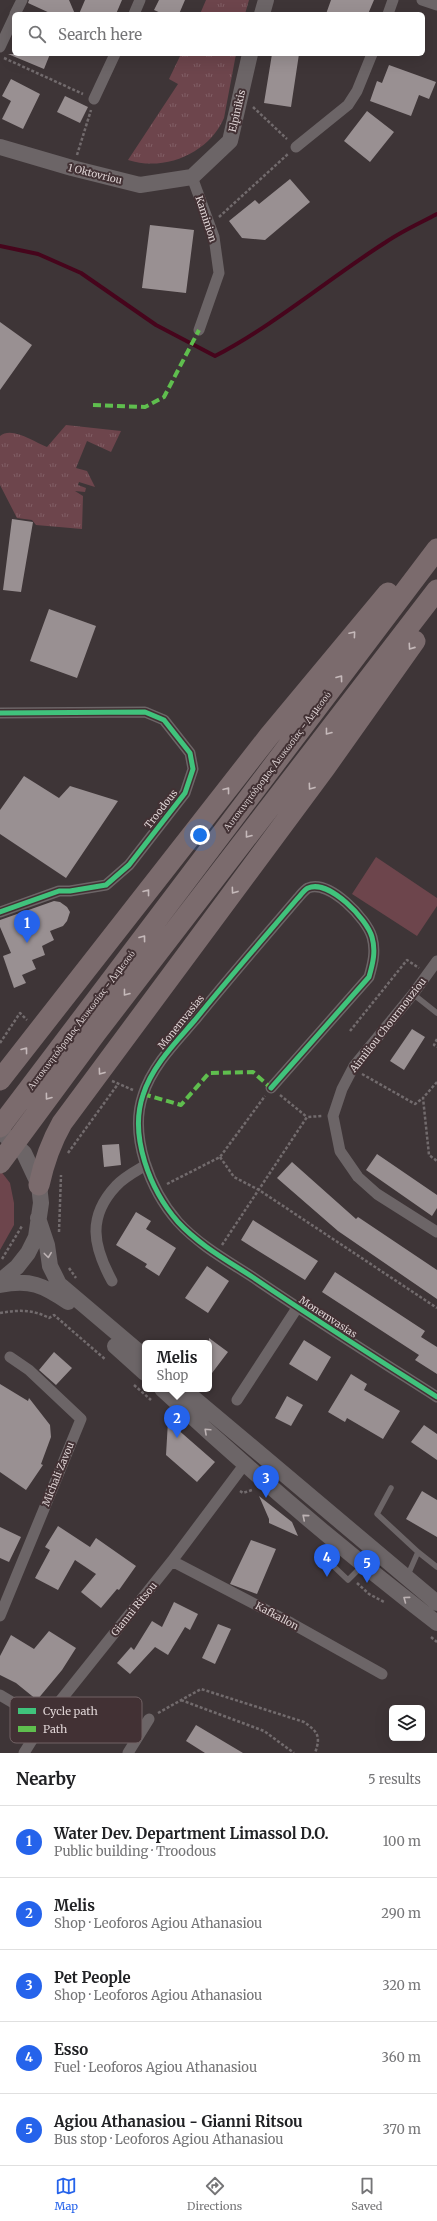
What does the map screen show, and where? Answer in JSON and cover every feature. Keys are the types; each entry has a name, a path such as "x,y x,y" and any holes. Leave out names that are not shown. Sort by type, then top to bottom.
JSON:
{"highway":[{"path":"0,1080 269,736 375,608 437,538"},
{"name":"Αυτοκινητόδρομος Λευκωσίας - Λεμεσού","path":"0,1126 437,549"},
{"name":"Αυτοκινητόδρομος Λευκωσίας - Λεμεσού","path":"0,1163 96,1033 437,590"},
{"path":"39,1186 51,1144 62,1123 325,768 437,608"}],"main road":[{"path":"263,12 266,0"},
{"name":"Elpinikis","path":"192,177 230,141 250,56"},
{"name":"1 Oktovriou","path":"0,147 72,168 140,185 192,177"},
{"path":"0,1131 24,1153 39,1186 41,1203 31,1220 36,1237 28,1253 17,1267 0,1281"},
{"path":"31,1220 47,1245 50,1266 59,1284 142,1355"},
{"path":"0,1285 20,1281 36,1284 52,1290 69,1302 142,1370"},
{"path":"165,1392 244,1465 339,1546 437,1622"},
{"path":"187,1392 437,1603"}],"street":[{"path":"16,12 22,0"},
{"path":"135,12 140,0"},
{"path":"389,12 393,0"},
{"path":"422,0 437,5"},
{"path":"0,47 12,21"},
{"path":"94,99 114,56"},
{"path":"296,147 348,105 357,91 371,56"},
{"name":"Kaminion","path":"192,177 214,237 219,273 199,330"},
{"name":"Troodous","path":"0,713 145,712 164,720 190,753 194,770 185,793 129,865 106,885 85,889 59,890 0,912"},
{"name":"Monemvasias","path":"271,1088 369,977 374,957 372,938 368,926 334,893 320,887 308,888 297,899 162,1059 143,1094 137,1126 140,1147 158,1189 177,1221 196,1239 297,1308 437,1397"},
{"name":"Aimiliou Chourmouziou","path":"437,961 413,994 352,1068 342,1089 333,1116 340,1151 358,1177 377,1194 437,1232"},
{"path":"112,1281 98,1248 95,1226 101,1205 117,1185 146,1164"},
{"name":"Monemvasias","path":"237,1400 297,1308"},
{"name":"Michali Zavou","path":"0,1616 81,1419 29,1370 10,1357"},
{"name":"Gianni Ritsou","path":"63,1697 172,1561 244,1465"},
{"name":"Kafkallon","path":"172,1561 291,1623 382,1674"},
{"path":"0,1695 10,1701"},
{"path":"142,1730 149,1718"},
{"name":"Gianni Ritsou","path":"24,1753 30,1743"},
{"path":"128,1753 134,1743"}],"lane":[{"path":"413,994 437,1013"},
{"path":"391,1488 377,1514 418,1552 437,1567"},
{"path":"407,1577 418,1552"}],"path":[{"path":"0,56 94,99 72,168"},
{"path":"210,226 296,147 240,96"},
{"path":"350,1031 407,960 428,974"},
{"path":"0,1044 20,1013 29,1021"},
{"path":"437,1039 434,1045 437,1047"},
{"path":"352,1068 415,1104 423,1098 437,1082"},
{"path":"113,1082 143,1094"},
{"path":"65,1160 68,1153 118,1084"},
{"path":"158,1189 220,1157 271,1088"},
{"path":"423,1098 429,1155 437,1161"},
{"path":"291,1104 308,1116 333,1116"},
{"path":"217,1253 308,1116"},
{"path":"220,1157 234,1177 259,1190 437,1308"},
{"path":"59,1237 61,1174"},
{"path":"0,1261 31,1220"},
{"path":"149,1718 201,1689 304,1722 315,1730 319,1742 315,1753"},
{"path":"181,1700 264,1731 294,1753"}],"green space":[{"path":"206,0 249,0 246,12 201,12"},
{"path":"180,56 236,56 224,118 208,141 197,150 184,157 171,161 142,163 128,160 178,84 169,79"},
{"path":"66,425 121,431 111,452 87,441 76,468 87,471 95,487 79,482 78,485 86,488 85,492 75,491 83,496 82,529 36,525 32,520 17,518 0,485 0,436 5,433 17,434 47,447"},
{"path":"376,857 437,898 437,906 417,936 352,894"},
{"path":"0,1170 10,1183 14,1203 14,1225 0,1250"}],"building":[{"path":"29,0 69,0 74,12 48,12 28,3"},
{"path":"85,0 122,0 117,12 80,12"},
{"path":"159,0 185,0 180,12 158,12 154,10"},
{"path":"331,0 374,0 369,12 327,12"},
{"path":"13,56 49,56 44,69"},
{"path":"272,56 299,56 291,107 264,103"},
{"path":"389,65 436,82 429,99 419,95 411,116 370,101 377,81 382,83"},
{"path":"11,79 40,94 23,129 2,119 11,101 2,96"},
{"path":"65,96 88,107 80,123 57,112"},
{"path":"367,111 394,132 370,162 344,141"},
{"path":"290,179 310,202 265,240 242,238 229,221 255,200 259,204"},
{"path":"150,225 194,230 186,293 142,288"},
{"path":"0,322 32,345 0,390"},
{"path":"12,519 33,522 21,592 3,590"},
{"path":"49,609 96,626 77,678 30,661"},
{"path":"24,776 59,798 70,786 118,801 66,878 0,834 0,810"},
{"path":"54,901 60,902 67,907 70,912 67,921 63,926 50,931 54,940 42,946 45,955 32,960 36,969 22,975 26,983 14,988 3,956 11,953 0,927 0,920"},
{"path":"412,1029 425,1037 404,1070 390,1061"},
{"path":"119,1144 121,1165 104,1167 102,1145"},
{"path":"377,1154 437,1195 437,1208 432,1216 366,1170"},
{"path":"292,1162 356,1219 358,1217 437,1270 437,1299 338,1231 277,1178"},
{"path":"136,1212 151,1221 146,1229 176,1248 159,1276 145,1267 147,1264 116,1245"},
{"path":"253,1220 318,1261 305,1280 241,1240"},
{"path":"207,1266 229,1281 208,1313 185,1298"},
{"path":"335,1272 425,1331 421,1337 437,1347 437,1374 415,1360 419,1355 322,1292"},
{"path":"212,1340 228,1352 212,1373"},
{"path":"304,1340 331,1357 317,1381 289,1364"},
{"path":"54,1352 72,1368 56,1385 39,1370"},
{"path":"351,1374 367,1384 364,1390 400,1411 383,1439 347,1418 345,1422 328,1412"},
{"path":"0,1384 28,1401 29,1398 50,1425 51,1437 41,1464 43,1465 26,1490 0,1472"},
{"path":"287,1396 303,1405 291,1426 275,1418"},
{"path":"168,1421 215,1462 197,1482 166,1455"},
{"path":"424,1425 437,1434 437,1460 411,1442"},
{"path":"422,1491 437,1500 437,1537 406,1519"},
{"path":"259,1496 292,1522 298,1536 269,1523 269,1519"},
{"path":"58,1526 90,1547 96,1538 136,1566 119,1590 117,1589 101,1608 81,1592 96,1574 75,1560 58,1590 35,1578 50,1550 45,1547"},
{"path":"0,1527 21,1537 9,1562 0,1558"},
{"path":"251,1540 276,1549 257,1594 230,1584"},
{"path":"174,1602 198,1614 190,1630 185,1627 168,1655 155,1647 130,1674 117,1663 131,1647 134,1650 152,1621 162,1627"},
{"path":"218,1624 231,1629 215,1664 202,1658"},
{"path":"49,1631 76,1648 62,1670 40,1697 33,1697 16,1683 0,1675 0,1656 11,1635 34,1649"},
{"path":"196,1725 243,1753 205,1753 186,1741"}],"waterway":[{"path":"0,246 38,254 81,273 156,325 215,356 281,316 392,238 437,214"}],"marked path":[{"path":"93,405 145,407 164,397 199,330"},
{"path":"143,1094 181,1105 209,1073 253,1072 271,1088"}],"cycle path":[{"path":"0,713 145,712 164,720 190,753 193,769 185,793 129,865 106,885 70,891 59,891 0,912"},
{"path":"271,1088 369,977 372,967 374,952 372,937 369,929 363,920 346,902 326,889 317,887 308,888 302,893 158,1064 147,1084 139,1111 141,1145 151,1179 159,1194 178,1222 195,1238 299,1308 437,1397"}],"place":[{"name":"Water Dev. Department Limassol D.O.","path":"27,943"},
{"name":"Melis","path":"177,1438"},
{"name":"Pet People","path":"266,1498"},
{"name":"Esso","path":"327,1577"},
{"name":"Agiou Athanasiou - Gianni Ritsou","path":"367,1583"}]}
